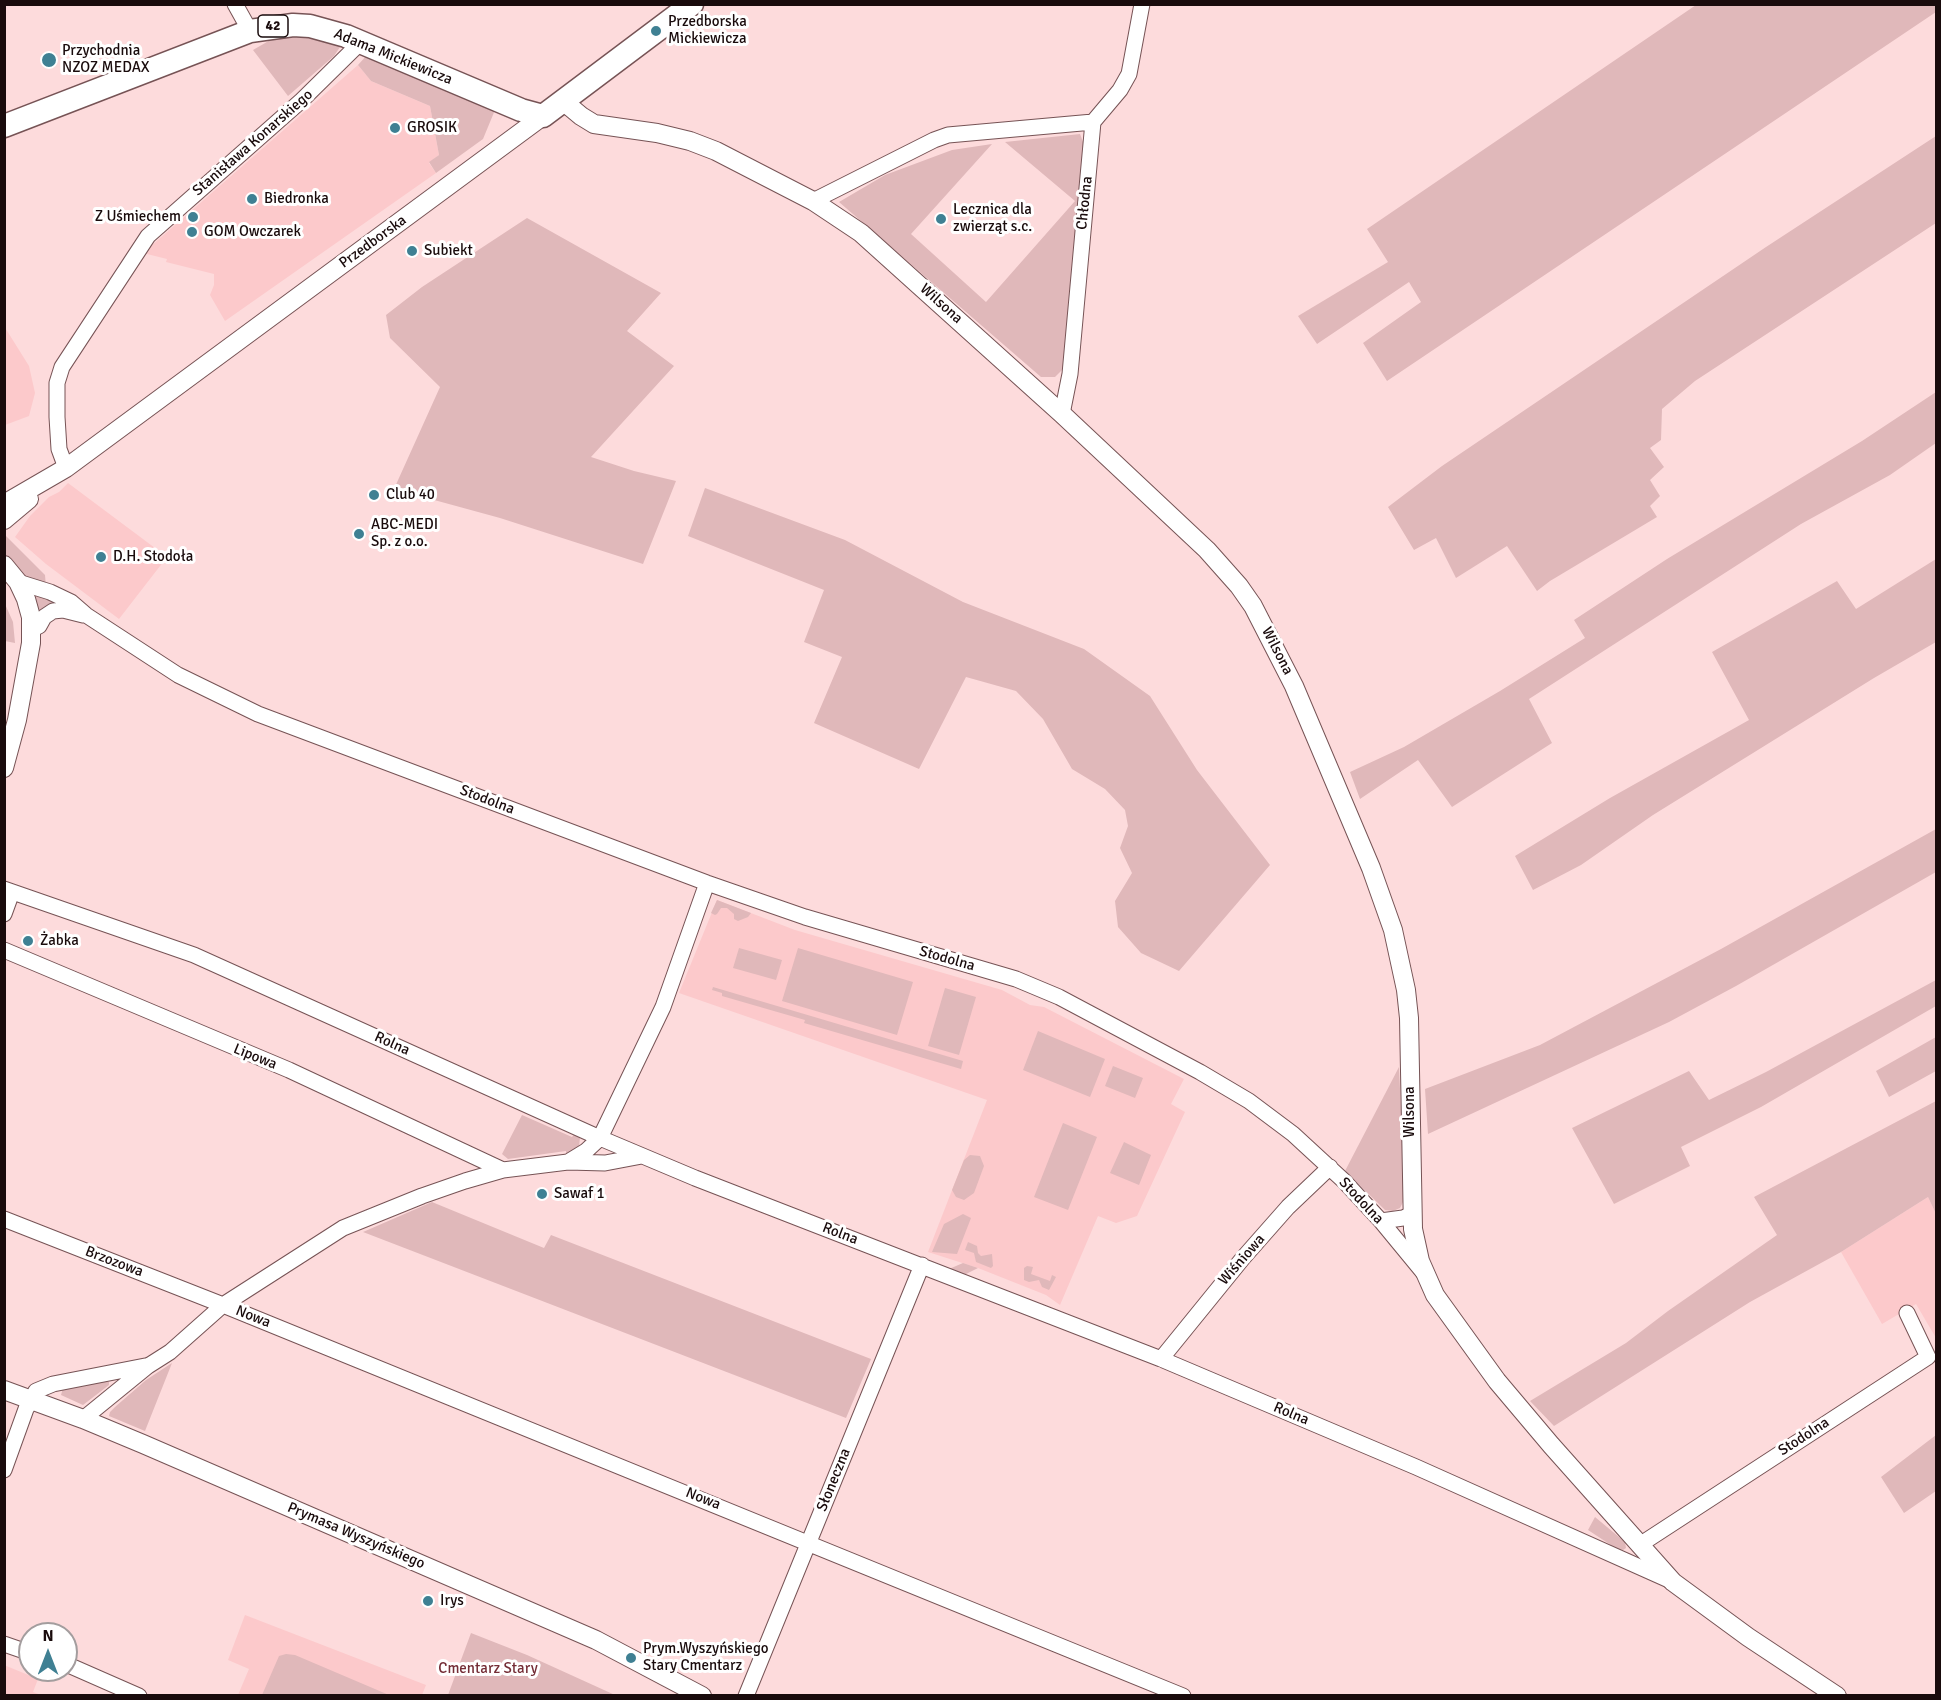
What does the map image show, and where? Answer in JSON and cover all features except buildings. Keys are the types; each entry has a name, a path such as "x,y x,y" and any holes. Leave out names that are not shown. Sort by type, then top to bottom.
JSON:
{"main road":[{"name":"Przedborska","path":"543,116 692,4"},
{"name":"Adama Mickiewicza","path":"4,126 250,32 293,25 329,30 521,110 543,116"}],"street":[{"path":"235,4 250,32"},
{"path":"813,201 948,135 1093,122 1120,90 1130,74 1142,4"},
{"name":"Stanisława Konarskiego","path":"59,472 57,383 62,367 148,236 302,100 361,42"},
{"name":"Wilsona","path":"564,101 580,116 594,124 657,133 690,141 716,152 813,201 861,232 1062,414 1207,550 1239,586 1253,606 1294,686 1371,868 1393,930 1409,1018 1412,1214 1416,1250 1424,1275"},
{"name":"Przedborska","path":"4,520 59,472 543,116"},
{"name":"Chłodna","path":"1062,414 1070,374 1093,122"},
{"name":"Przedborska","path":"4,504 59,472"},
{"path":"4,565 11,583 26,599 31,617 30,659 4,768"},
{"name":"Stodolna","path":"11,583 59,596 178,675 258,714 707,883 806,917 1016,979 1059,997 1200,1072 1249,1101 1293,1134 1330,1167 1381,1221 1424,1275 1435,1295 1497,1381 1673,1582 1748,1637 1837,1695"},
{"name":"Stodolna","path":"31,630 39,626 44,617 54,611 63,610 86,615"},
{"path":"568,1162 586,1151 600,1138 663,1007 707,883"},
{"path":"4,914 8,891"},
{"name":"Rolna","path":"8,891 194,955 642,1156 1161,1359 1416,1467 1673,1582"},
{"name":"Lipowa","path":"4,950 289,1070 503,1170"},
{"path":"83,1419 147,1366 170,1352 224,1305 343,1228 422,1196 503,1170 568,1162 604,1163 642,1156"},
{"name":"Wiśniowa","path":"1161,1359 1243,1258 1288,1207 1330,1167"},
{"path":"1381,1221 1404,1218 1412,1214"},
{"name":"Brzozowa","path":"4,1220 224,1305"},
{"name":"Słoneczna","path":"746,1695 922,1265"},
{"name":"Nowa","path":"224,1305 1183,1695"},
{"name":"Stodolna","path":"1641,1544 1928,1357 1907,1313"},
{"path":"4,1470 30,1400 36,1391 53,1384 147,1366"},
{"name":"Prymasa Wyszyńskiego","path":"4,1390 83,1419 596,1640 702,1695"},
{"path":"78,1669 139,1695"}],"shaded area":[{"path":"358,65 371,81 430,106 439,155 429,163 436,173 225,321 210,295 214,285 214,274 166,262 167,259 143,253"},
{"path":"4,326 29,366 35,393 29,416 5,425"},
{"name":"D.H. Stodoła","path":"68,483 167,557 119,619 46,564 15,537 30,516 49,497 59,492"},
{"path":"717,900 795,930 1002,990 1030,1005 1044,1007 1184,1079 1171,1104 1185,1112 1137,1216 1116,1223 1098,1216 1060,1305 1046,1295 978,1268 928,1252 987,1100 679,993"},
{"path":"1928,1197 1936,1214 1936,1338 1916,1304 1882,1324 1841,1252"},
{"path":"245,1615 426,1685 422,1695 238,1695 249,1669 228,1660"},
{"path":"4,1665 18,1671 18,1682 37,1682 33,1692 41,1695 5,1695"}],"green space":[{"path":"1936,4 1936,12 1387,381 1363,343 1421,302 1409,282 1317,344 1298,316 1388,262 1367,229 1696,5"},
{"path":"279,35 298,35 342,44 334,56 288,96 253,50"},
{"path":"367,55 495,110 483,139 436,173 429,162 439,155 430,106 371,81 358,65"},
{"path":"1080,134 1085,147 1063,369 1055,377 1041,377 839,202 885,175 952,150 992,144 911,234 986,302 1075,201 1005,142"},
{"path":"1936,136 1936,223 1695,381 1662,409 1661,440 1650,448 1664,467 1650,480 1660,496 1650,506 1657,517 1537,591 1507,546 1456,578 1436,538 1414,550 1388,507 1442,466 1766,247"},
{"path":"527,218 661,293 627,331 674,366 591,457 676,481 643,564 500,518 394,489 440,387 390,338 386,315 422,287"},
{"path":"1936,392 1936,443 1890,475 1801,524 1529,699 1552,743 1452,807 1418,760 1360,799 1350,772 1404,747 1585,638 1574,620 1667,559 1862,441"},
{"path":"705,488 845,540 963,602 1084,649 1150,696 1197,770 1270,865 1179,971 1141,953 1118,927 1115,901 1132,873 1120,848 1128,826 1125,810 1105,789 1072,769 1043,719 1016,691 966,677 919,769 814,723 842,657 804,642 824,590 688,536"},
{"path":"4,534 45,575 46,587 27,582 5,557"},
{"path":"1936,559 1936,642 1653,815 1581,865 1533,890 1515,856 1610,798 1749,720 1712,652 1837,581 1856,609"},
{"path":"28,591 63,601 38,613"},
{"path":"5,604 13,622 15,643 5,641"},
{"path":"1936,829 1936,872 1669,1022 1428,1134 1425,1089 1540,1045 1721,949"},
{"path":"717,900 751,913 748,917 738,921 727,908 721,908 715,915 711,913"},
{"path":"739,948 782,960 776,980 733,968"},
{"path":"798,948 913,982 897,1035 782,1001"},
{"path":"1936,980 1936,1006 1761,1107 1681,1147 1690,1166 1614,1204 1572,1128 1689,1071 1709,1100 1766,1072"},
{"path":"713,987 963,1061 961,1069 804,1023 805,1020 722,996 722,993 712,990"},
{"path":"945,988 976,997 959,1055 928,1046"},
{"path":"1038,1031 1105,1059 1090,1097 1023,1070"},
{"path":"1936,1037 1936,1071 1889,1097 1876,1071"},
{"path":"1113,1066 1143,1078 1135,1098 1105,1086"},
{"path":"1399,1067 1405,1198 1400,1208 1393,1211 1385,1210 1345,1171"},
{"path":"1936,1101 1936,1214 1928,1197 1841,1252 1750,1302 1554,1426 1530,1401 1626,1343 1777,1235 1754,1197"},
{"path":"522,1115 572,1137 575,1133 578,1134 579,1147 574,1152 566,1154 566,1151 508,1159 502,1154"},
{"path":"1063,1123 1097,1137 1068,1210 1034,1197"},
{"path":"1124,1142 1151,1155 1139,1185 1110,1173"},
{"path":"970,1155 980,1156 984,1166 974,1193 964,1200 956,1197 952,1190 964,1160"},
{"path":"432,1202 544,1248 551,1235 871,1359 846,1418 363,1232"},
{"path":"963,1214 971,1218 957,1254 932,1252 944,1224"},
{"path":"968,1242 977,1246 981,1256 992,1254 993,1266 991,1268 976,1262 974,1253 965,1250"},
{"path":"963,1263 978,1268 964,1275 949,1269"},
{"path":"1033,1267 1031,1274 1050,1281 1052,1275 1056,1277 1049,1290 1042,1287 1039,1280 1029,1282 1024,1280 1024,1268"},
{"path":"172,1363 145,1431 109,1416 115,1407 146,1380"},
{"path":"106,1381 109,1385 83,1405 61,1395 63,1388"},
{"path":"1936,1435 1936,1491 1904,1513 1881,1477"},
{"path":"1595,1517 1625,1542 1626,1548 1617,1549 1588,1530"},
{"name":"Cmentarz Stary","path":"471,1633 527,1655 615,1695 448,1695"},
{"path":"295,1655 389,1695 262,1695 279,1656"}],"place":[{"name":"Przedborska Mickiewicza","path":"656,31"},
{"name":"Przychodnia NZOZ MEDAX","path":"49,60"},
{"name":"GROSIK","path":"395,128"},
{"name":"Biedronka","path":"252,199"},
{"name":"Z Uśmiechem","path":"193,217"},
{"name":"Lecznica dla zwierząt s.c.","path":"941,219"},
{"name":"GOM Owczarek","path":"192,232"},
{"name":"Subiekt","path":"412,251"},
{"name":"Club 40","path":"374,495"},
{"name":"ABC-MEDI Sp. z o.o.","path":"359,534"},
{"name":"D.H. Stodoła","path":"101,557"},
{"name":"Żabka","path":"28,941"},
{"name":"Sawaf 1","path":"542,1194"},
{"name":"Irys","path":"428,1601"},
{"name":"Prym.Wyszyńskiego Stary Cmentarz","path":"631,1658"}]}
